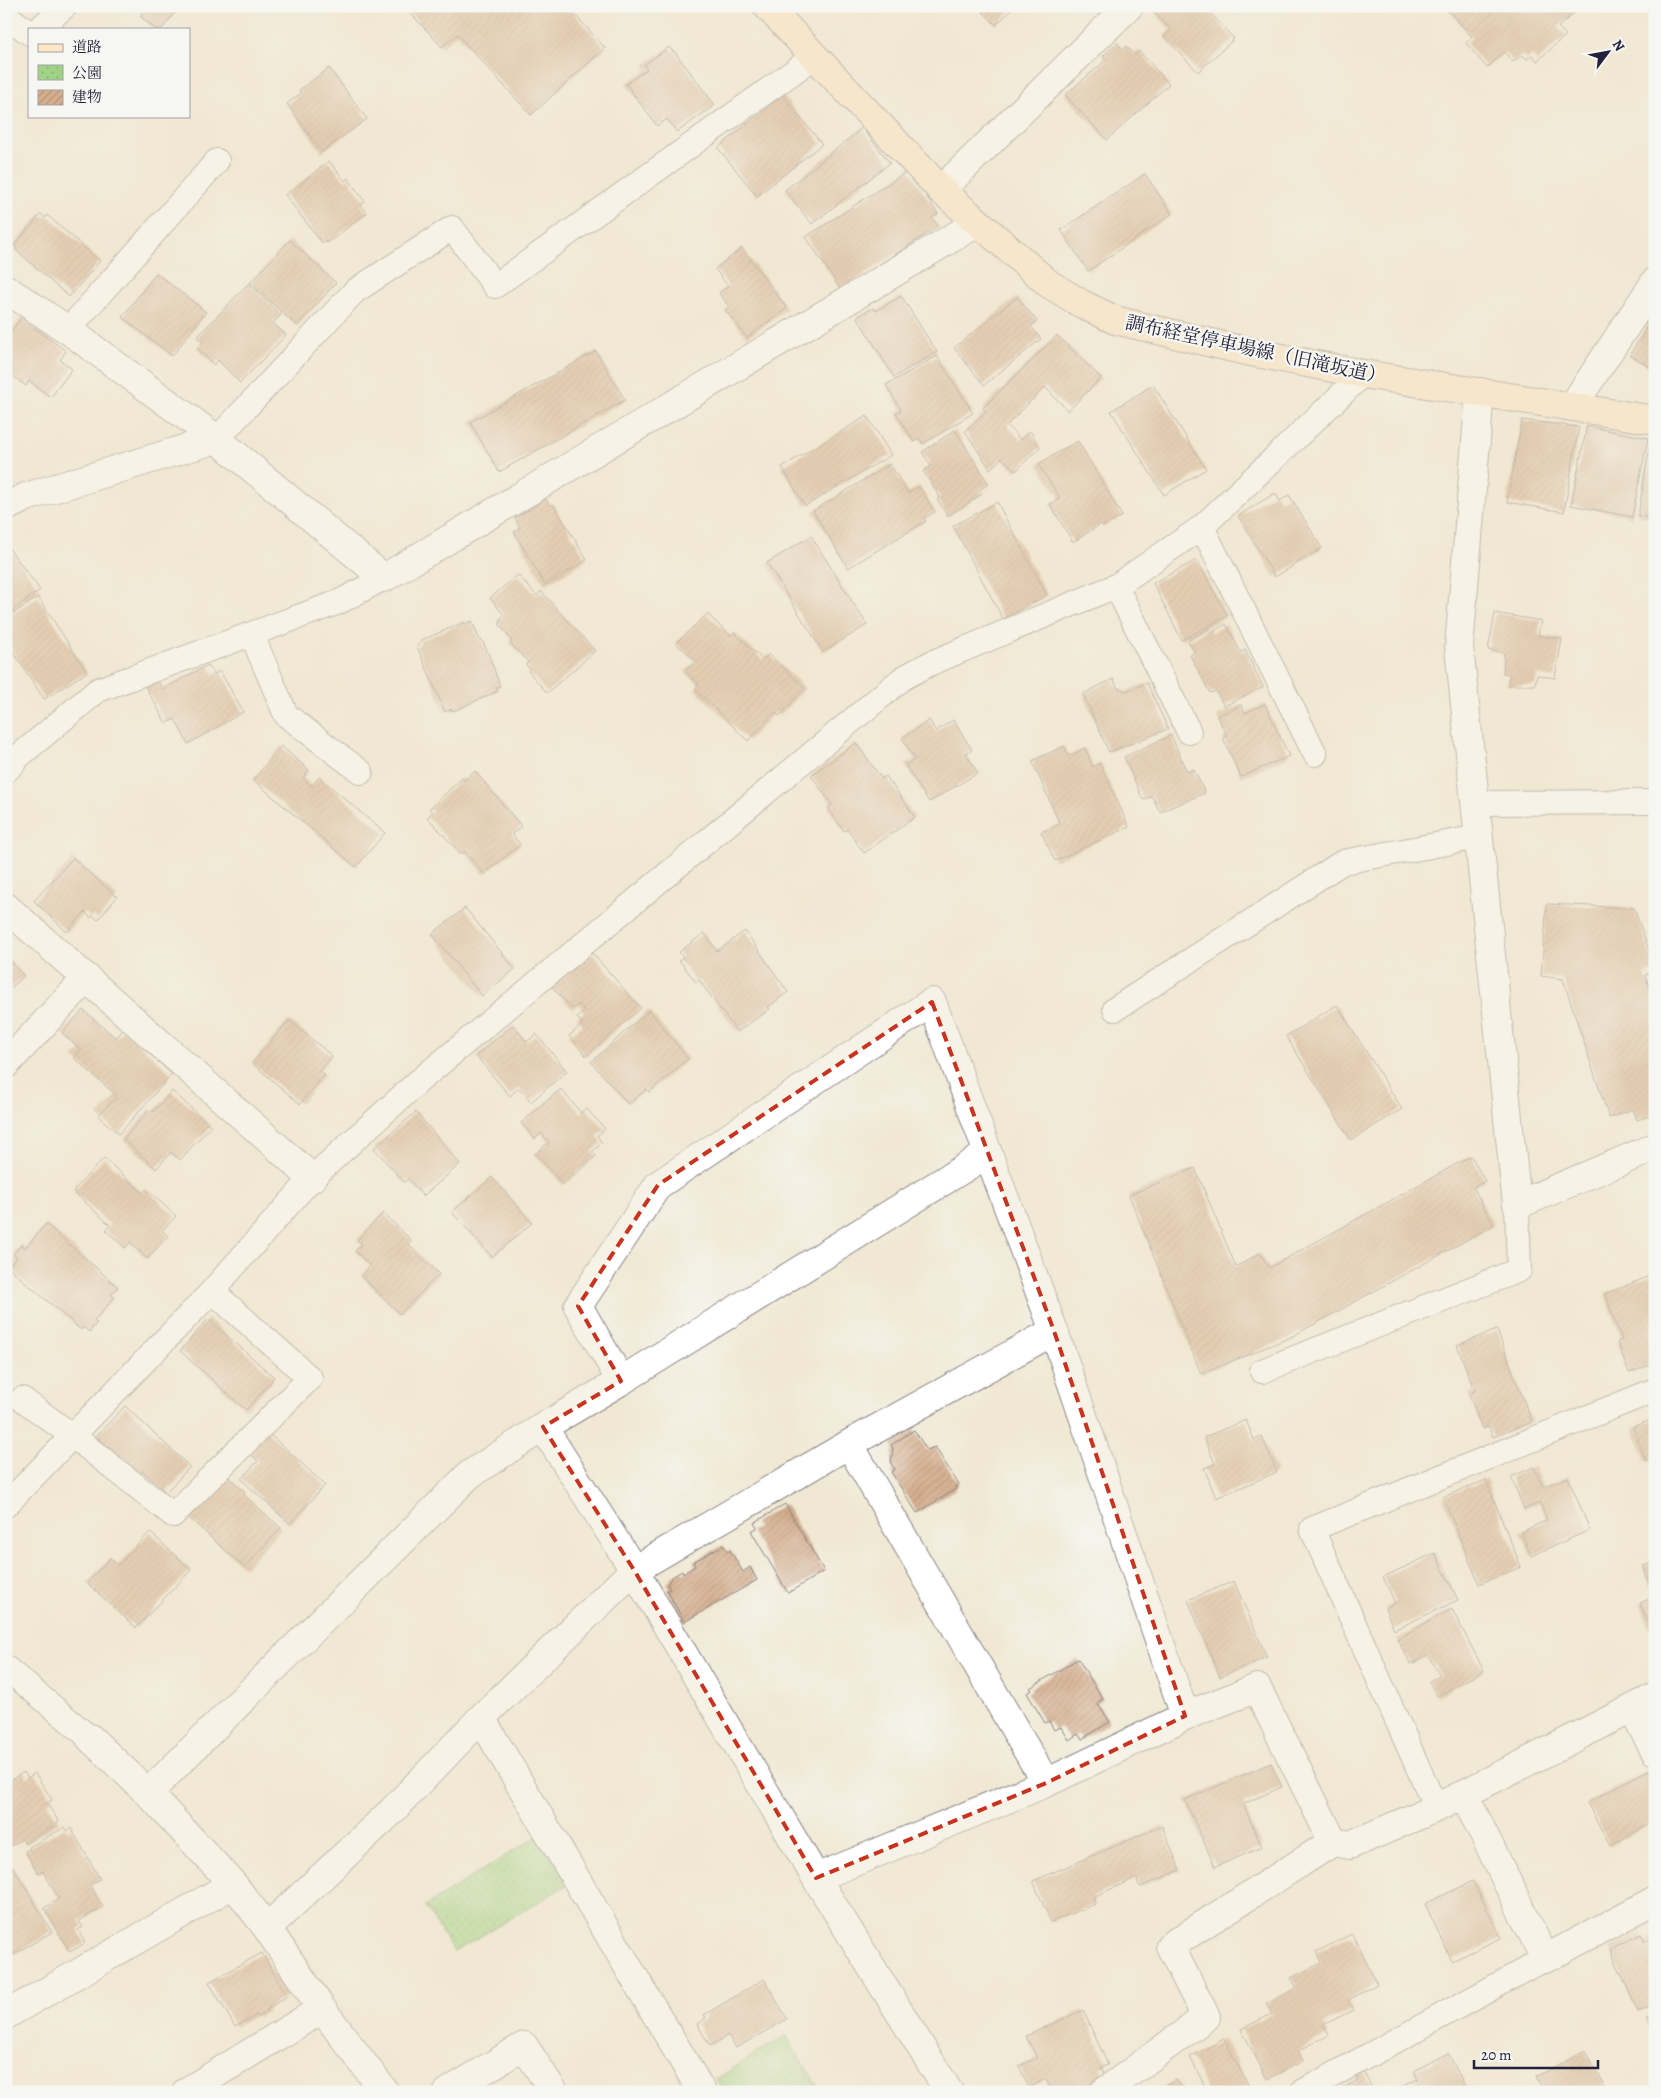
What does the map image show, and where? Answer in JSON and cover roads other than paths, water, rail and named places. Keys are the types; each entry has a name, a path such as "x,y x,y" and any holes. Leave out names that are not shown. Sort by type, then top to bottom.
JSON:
{"main road":[{"name":"調布経堂停車場線（旧滝坂道）","path":"767,6 814,58 941,190 977,223 1050,284 1082,304 1115,320 1241,350 1363,374 1655,420"}],"street":[{"path":"941,190 1129,6"},
{"path":"6,289 68,330 217,439 384,578 977,223"},
{"path":"1572,407 1655,282"},
{"path":"1480,392 1459,648 1517,1205 1655,1147"},
{"path":"6,508 26,497 217,439"},
{"path":"6,906 312,1178"},
{"path":"6,1064 87,978"},
{"path":"621,1381 578,1306 658,1185 932,1002 1054,1331 1185,1716"},
{"path":"148,1793 469,1475 543,1427 621,1381 987,1154"},
{"path":"267,1928 392,1811 481,1718 634,1570 849,1444 1054,1331"},
{"path":"543,1427 634,1570 816,1878 949,2092"},
{"path":"849,1444 1046,1782"},
{"path":"816,1878 1046,1782 1185,1716 1257,1688 1333,1842"},
{"path":"1104,2092 1206,2017 1170,1946 1333,1842 1350,1845 1436,1808 1643,1703 1655,1751"},
{"path":"481,1718 702,2092"},
{"path":"90,1738 148,1793 232,1884 267,1928 322,2009 384,2092"},
{"path":"1464,1794 1545,1959 1655,1900"},
{"path":"6,2014 232,1884"},
{"path":"186,2092 322,2009"},
{"path":"448,2092 524,2046 554,2092"}],"lane":[{"path":"41,28 66,6"},
{"path":"6,15 28,32"},
{"path":"217,439 356,292 452,228 495,286 814,58"},
{"path":"68,330 217,161"},
{"path":"6,1505 212,1291 312,1178 419,1081 903,678 931,663 1116,586 1202,527 1363,374"},
{"path":"1202,527 1314,754"},
{"path":"9,765 98,690 339,602 384,578"},
{"path":"1116,586 1189,732"},
{"path":"252,635 286,715 361,772"},
{"path":"1476,803 1655,802"},
{"path":"1115,1009 1343,862 1479,837"},
{"path":"1262,1371 1519,1270 1517,1205"},
{"path":"22,1400 73,1436 173,1515 310,1378 212,1291"},
{"path":"1436,1808 1312,1529 1655,1390"},
{"path":"6,1668 90,1738"},
{"path":"1302,2092 1545,1959"}]}
